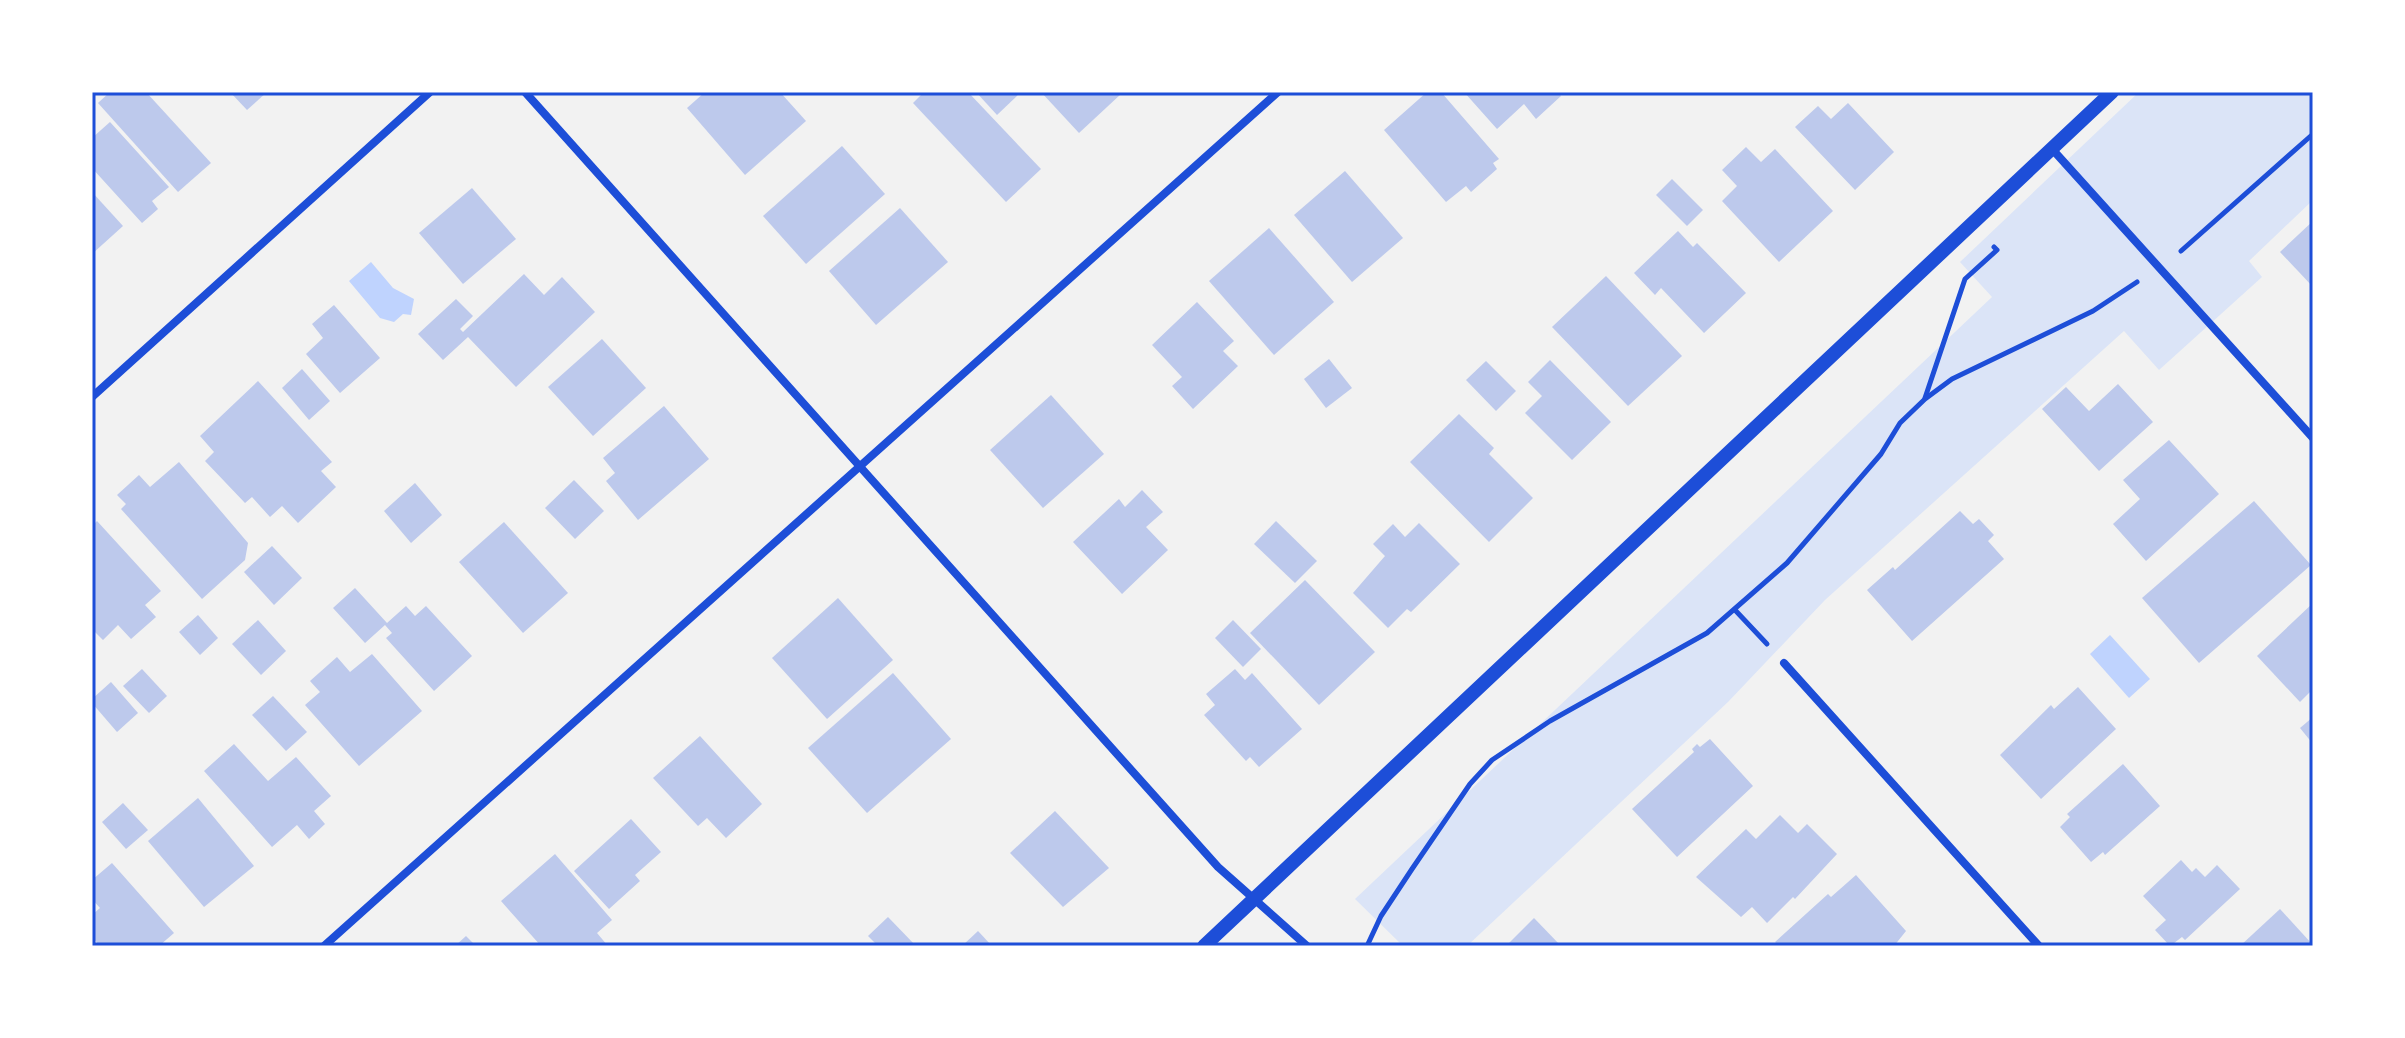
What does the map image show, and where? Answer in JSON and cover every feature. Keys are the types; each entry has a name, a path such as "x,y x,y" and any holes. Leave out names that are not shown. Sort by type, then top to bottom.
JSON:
{"street":[{"path":"92,397 430,92"},
{"path":"525,92 1218,867 1307,946"},
{"path":"324,946 1278,92"},
{"path":"1204,946 2112,92"},
{"path":"2053,150 2313,438"},
{"path":"1784,663 2039,946"}],"path":[{"path":"1367,946 1412,869 1470,784 1492,760 1550,721 1707,633 1787,563 1881,454 1900,423 1925,399 1952,379 2093,311 2160,266 2190,245 2313,134"},
{"path":"1925,399 1965,279 1997,250 1971,226"},
{"path":"1735,610 1784,663"}],"shaded area":[{"path":"2139,92 2313,92 2313,200 2249,261 2262,277 2159,370 2124,331 1825,600 1728,702 1467,946 1403,946 1355,899 1992,297 1960,262"}],"water":[{"path":"371,262 393,288 414,299 411,315 403,314 394,322 380,318 349,281"},
{"path":"2110,635 2150,679 2129,698 2090,654"}],"building":[{"path":"110,92 146,92 211,163 178,192 98,103"},
{"path":"230,92 267,92 247,110"},
{"path":"705,92 780,92 806,121 745,175 687,108"},
{"path":"924,92 968,92 1041,169 1006,202 913,103"},
{"path":"976,92 1021,92 997,115"},
{"path":"1041,92 1119,92 1121,94 1079,133"},
{"path":"1427,92 1441,92 1499,159 1493,163 1497,169 1471,192 1466,186 1446,202 1384,130"},
{"path":"1464,92 1558,92 1561,96 1536,119 1524,104 1497,129"},
{"path":"1848,103 1894,152 1855,190 1795,127 1818,106 1831,119"},
{"path":"110,122 169,187 152,201 158,209 142,223 92,168 92,138"},
{"path":"842,146 885,194 806,264 763,216"},
{"path":"1746,147 1761,162 1775,149 1833,211 1779,262 1722,201 1737,186 1722,170"},
{"path":"1345,171 1403,238 1352,282 1294,215"},
{"path":"1672,179 1703,210 1687,226 1656,195"},
{"path":"472,188 516,239 463,284 419,233"},
{"path":"92,192 123,226 92,254"},
{"path":"900,208 948,262 876,325 829,271"},
{"path":"2313,221 2313,287 2280,252"},
{"path":"1269,228 1334,302 1274,355 1209,281"},
{"path":"1678,231 1693,247 1697,243 1746,293 1704,333 1661,288 1655,295 1634,273"},
{"path":"524,274 544,295 562,277 595,312 516,387 468,337 443,360 418,334 456,299 473,316 460,329 463,332"},
{"path":"1606,276 1682,356 1628,406 1552,327"},
{"path":"1197,302 1234,341 1223,351 1238,366 1193,409 1172,386 1182,377 1152,345"},
{"path":"334,305 380,358 340,393 306,354 323,338 312,324"},
{"path":"602,339 646,388 593,436 548,387"},
{"path":"1329,359 1352,388 1326,408 1304,379"},
{"path":"1550,360 1611,422 1572,460 1525,413 1542,396 1528,382"},
{"path":"1486,361 1516,391 1496,411 1466,380"},
{"path":"302,369 330,401 309,420 282,388"},
{"path":"258,381 332,462 321,471 336,487 298,523 282,506 270,517 252,497 245,503 205,461 214,452 200,436"},
{"path":"2118,384 2153,422 2099,471 2042,409 2066,387 2089,411"},
{"path":"1051,395 1104,454 1043,508 990,450"},
{"path":"664,406 709,459 638,520 606,481 615,473 603,458"},
{"path":"1459,414 1494,448 1489,454 1533,498 1489,542 1410,462"},
{"path":"2169,440 2219,494 2146,561 2113,524 2140,499 2123,480"},
{"path":"179,462 248,543 245,560 202,599 121,509 126,504 117,495 139,475 150,487"},
{"path":"574,480 604,511 575,539 545,508"},
{"path":"415,483 442,515 411,543 384,511"},
{"path":"1142,490 1163,512 1146,527 1168,550 1122,594 1073,542 1119,499 1125,507"},
{"path":"2254,501 2311,565 2199,663 2142,598"},
{"path":"1960,511 1973,524 1979,519 1994,535 1988,541 2004,559 1912,641 1867,590 1893,567 1895,570"},
{"path":"97,521 161,591 145,605 156,617 131,639 118,625 103,640 92,629 92,526"},
{"path":"1276,521 1317,561 1295,583 1254,544"},
{"path":"504,522 568,593 523,633 459,562"},
{"path":"1419,523 1460,564 1411,612 1407,609 1388,628 1353,593 1385,556 1373,544 1393,524 1405,537"},
{"path":"272,546 302,578 274,605 244,572"},
{"path":"1305,580 1375,652 1319,705 1250,633"},
{"path":"355,588 387,623 406,606 415,616 426,606 472,656 434,691 386,638 392,633 385,625 365,643 333,608"},
{"path":"838,598 893,660 827,719 772,658"},
{"path":"2313,603 2313,689 2300,702 2257,656"},
{"path":"198,615 218,638 200,655 179,632"},
{"path":"258,620 286,651 261,675 232,644"},
{"path":"1233,620 1261,649 1243,667 1215,638"},
{"path":"372,654 422,711 359,766 305,705 320,692 310,681 337,657 350,672"},
{"path":"142,669 167,696 149,713 123,686"},
{"path":"1235,669 1245,680 1252,673 1302,729 1259,767 1250,757 1246,761 1204,715 1215,705 1206,694"},
{"path":"893,673 951,739 867,813 808,748"},
{"path":"111,682 138,713 117,732 92,703 92,699"},
{"path":"2078,687 2116,729 2041,799 2000,755 2051,705 2054,709"},
{"path":"273,696 307,732 286,751 252,715"},
{"path":"2313,717 2313,744 2300,728"},
{"path":"700,736 762,804 726,838 707,818 698,826 653,778"},
{"path":"1710,739 1753,786 1677,857 1632,809 1694,752 1692,749 1697,744 1700,747"},
{"path":"234,744 268,781 296,757 331,796 314,811 325,824 309,839 297,825 272,847 204,771"},
{"path":"2123,764 2160,806 2105,855 2103,852 2091,862 2060,827 2070,817 2067,814"},
{"path":"198,798 254,866 204,907 148,841"},
{"path":"123,803 148,830 126,849 102,822"},
{"path":"1055,811 1109,868 1063,907 1010,853"},
{"path":"1780,815 1798,833 1807,824 1837,854 1795,899 1793,897 1767,923 1752,907 1741,917 1696,877 1746,829 1756,839"},
{"path":"631,819 661,852 635,875 640,881 609,909 574,871"},
{"path":"555,854 612,920 597,933 608,946 541,946 501,901"},
{"path":"2181,860 2192,872 2196,868 2205,877 2217,865 2240,889 2185,940 2182,937 2170,946 2155,930 2166,920 2143,896"},
{"path":"112,863 174,933 159,946 100,946 92,937 92,915 100,908 92,899 92,880"},
{"path":"1856,875 1906,931 1894,946 1779,946 1775,942 1828,894 1831,897"},
{"path":"2280,909 2312,944 2240,946"},
{"path":"888,917 916,946 878,946 868,936"},
{"path":"1534,918 1561,946 1506,946"},
{"path":"978,931 992,946 962,946"},
{"path":"466,936 476,946 455,946"}]}
